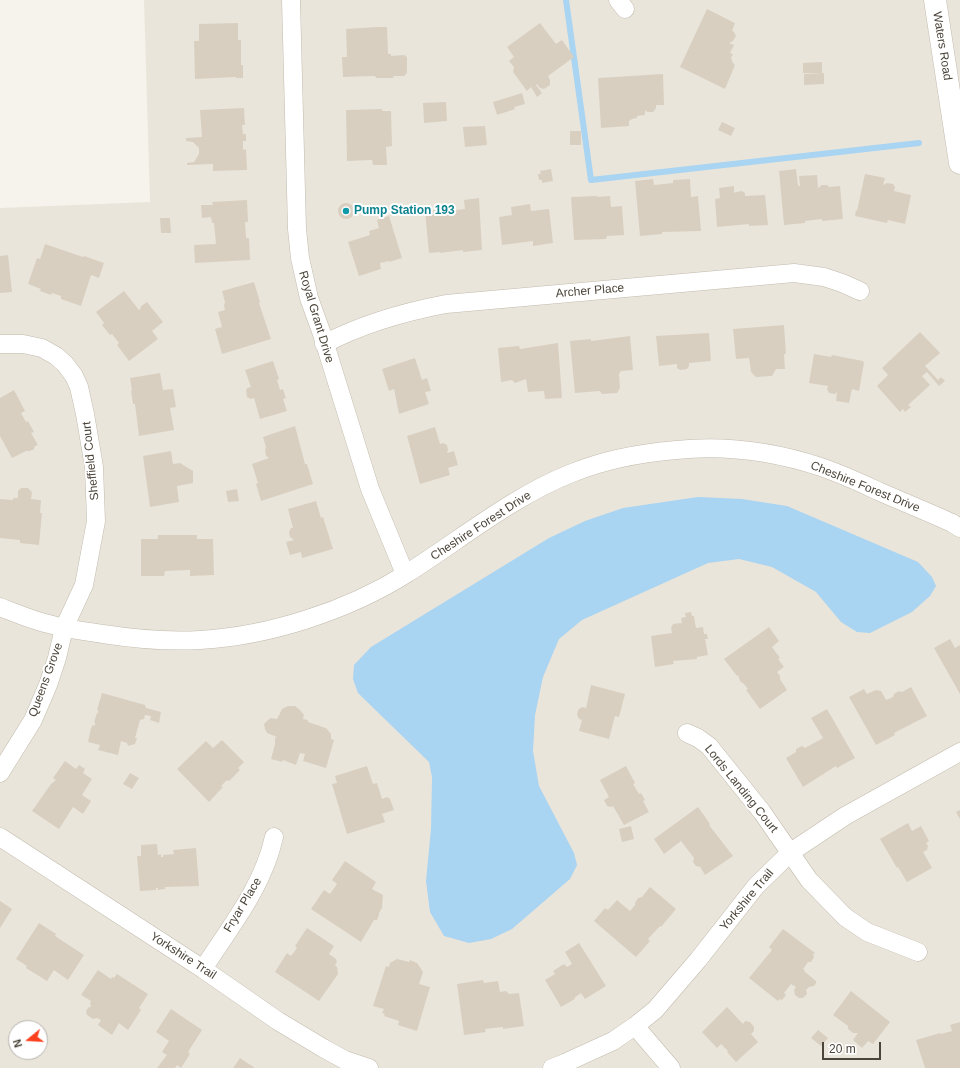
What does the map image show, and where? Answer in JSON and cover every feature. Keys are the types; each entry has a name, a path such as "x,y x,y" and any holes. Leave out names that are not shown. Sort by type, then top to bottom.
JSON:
{"street":[{"name":"Royal Grant Drive","path":"291,0 297,229 300,258 305,284 370,489 405,574"},
{"name":"Waters Road","path":"935,0 960,163"},
{"name":"Archer Place","path":"324,344 344,334 391,316 446,304 794,273 824,277 860,291"},
{"name":"Sheffield Court","path":"0,344 23,344 42,348 56,356 65,364 74,376 79,387 86,414 94,467 96,521 84,585 64,628"},
{"name":"Cheshire Forest Drive","path":"0,607 38,621 64,628 128,638 200,640 253,634 287,626 339,607 372,592 405,574 494,515 539,488 571,473 604,462 642,454 677,449 750,451 785,457 822,468 874,489 960,528"},
{"name":"Queens Grove","path":"0,773 33,720 48,685 57,658 64,628"},
{"name":"Lords Landing Court","path":"687,733 698,738 709,746 762,812 809,880 845,917 867,932 918,952"},
{"name":"Yorkshire Trail","path":"552,1068 613,1041 655,1010 698,960 756,886 791,852 845,816 960,752"},
{"name":"Yorkshire Trail","path":"0,837 203,969 278,1021 345,1060 369,1068"},
{"name":"Fryar Place","path":"203,969 256,888 270,853 274,837"},
{"path":"635,1026 671,1068"}],"shaded area":[{"path":"144,0 960,0 960,1068 0,1068 0,208 150,202"}],"water":[{"path":"698,497 742,499 787,506 918,562 932,577 936,586 930,596 912,612 870,633 857,632 841,622 816,592 772,567 739,559 708,563 582,620 559,639 543,677 535,715 533,751 539,786 574,853 577,865 570,879 512,929 491,939 469,943 444,936 430,912 426,881 431,829 432,777 429,762 358,693 353,679 354,665 371,647 549,538 585,521 623,508"}],"building":[{"path":"707,9 735,23 732,31 736,36 733,41 729,43 734,45 730,53 733,54 731,58 735,65 725,89 680,67"},
{"path":"238,23 238,40 241,40 241,65 243,65 243,78 195,79 194,41 199,41 199,24"},
{"path":"540,23 556,44 562,40 574,57 548,76 550,85 544,89 540,88 537,84 536,85 542,93 537,97 531,87 527,91 513,72 514,67 509,61 514,57 507,47"},
{"path":"387,27 388,54 391,54 391,56 404,55 407,57 407,73 404,76 393,76 394,78 376,78 375,76 343,77 342,57 347,57 346,29"},
{"path":"822,62 822,73 803,73 803,63"},
{"path":"824,73 824,84 804,85 804,74"},
{"path":"663,74 664,105 656,105 653,112 647,112 645,110 645,115 637,116 637,118 629,121 629,126 601,128 598,78"},
{"path":"522,93 525,104 514,107 515,109 497,115 493,102"},
{"path":"446,102 447,121 424,123 423,103"},
{"path":"244,108 245,125 242,125 243,134 246,134 246,141 243,141 243,150 246,149 247,170 213,171 213,164 187,165 187,163 194,162 199,154 199,148 193,142 186,141 186,138 202,137 200,110"},
{"path":"382,109 382,111 391,111 392,146 386,147 387,165 373,165 372,160 347,161 346,110"},
{"path":"722,122 735,128 731,136 718,130"},
{"path":"485,126 487,145 465,147 463,127"},
{"path":"570,131 581,131 581,145 570,145"},
{"path":"551,169 553,181 542,183 542,180 539,180 538,174 541,174 540,171"},
{"path":"796,169 798,186 800,186 799,176 817,175 818,188 821,185 827,185 829,187 840,186 843,219 822,221 822,219 805,221 805,223 784,225 779,171"},
{"path":"865,174 885,178 883,185 887,183 893,184 895,187 894,191 911,195 905,224 888,220 887,223 855,216"},
{"path":"653,179 654,185 673,183 673,180 690,179 691,197 698,196 701,231 662,232 662,234 640,236 635,181"},
{"path":"734,186 734,193 742,191 745,193 745,196 765,195 768,225 749,226 749,224 717,227 715,199 720,198 719,188"},
{"path":"610,196 611,207 622,206 624,235 607,236 606,239 574,240 571,197"},
{"path":"479,198 482,250 429,253 425,211 465,209 464,200"},
{"path":"247,200 248,222 245,222 246,238 249,238 250,260 195,263 194,245 216,244 214,223 212,223 211,217 202,218 201,205 213,205 212,202"},
{"name":"Pump Station 193","path":"343,203 349,203 354,208 352,217 349,219 343,219 338,214 338,208"},
{"path":"530,204 531,211 549,209 553,243 533,246 533,241 502,245 499,217 512,215 511,207"},
{"path":"389,216 402,258 380,263 381,269 359,276 348,242 370,235 369,231 379,228 377,220"},
{"path":"160,218 170,218 171,233 161,233"},
{"path":"45,244 104,263 99,278 91,275 81,306 61,299 61,296 52,293 51,295 40,291 41,289 28,284 37,258 40,259"},
{"path":"8,255 12,292 0,293 0,256"},
{"path":"254,282 260,302 259,303 271,339 222,354 215,329 222,327 218,312 225,310 225,302 222,291"},
{"path":"124,291 139,310 141,308 140,307 147,302 163,322 152,331 158,339 129,361 117,345 119,343 102,325 104,323 96,312"},
{"path":"784,325 786,354 784,354 785,369 776,369 772,376 756,377 751,372 749,358 736,359 733,329"},
{"path":"920,332 940,353 925,366 938,380 941,377 945,381 939,386 927,372 922,376 930,385 908,405 911,407 905,412 903,409 900,412 877,386 888,375 882,368"},
{"path":"709,333 711,361 689,363 687,369 680,370 677,368 677,364 659,366 656,336"},
{"path":"630,336 633,370 621,371 619,374 620,388 617,393 602,394 600,391 575,393 570,341 591,339 591,341"},
{"path":"558,343 562,398 545,399 544,391 528,392 526,379 515,383 512,380 501,382 498,348 519,346 520,349"},
{"path":"814,354 831,357 832,355 863,361 864,363 859,391 852,389 849,403 836,401 837,392 835,394 829,393 827,389 828,386 809,383"},
{"path":"415,358 422,380 427,378 431,391 425,392 429,404 399,414 394,389 389,391 382,369"},
{"path":"273,361 279,379 277,380 280,390 283,389 286,398 283,399 287,411 260,419 254,398 251,399 247,397 247,388 251,387 245,370"},
{"path":"160,373 163,390 173,389 176,407 170,408 174,430 139,436 130,378"},
{"path":"14,390 25,411 21,413 26,422 28,421 34,432 31,433 38,445 30,451 26,451 12,458 0,436 0,398"},
{"path":"295,426 305,464 307,464 313,484 261,501 256,484 258,483 252,464 269,458 266,456 266,447 263,437"},
{"path":"435,427 440,444 443,443 447,445 447,453 454,451 458,465 448,468 450,475 420,484 407,436"},
{"path":"171,451 173,464 180,463 193,471 193,483 177,486 179,502 150,507 143,456"},
{"path":"21,488 28,488 32,492 31,499 41,500 40,513 42,513 39,545 20,543 20,540 0,538 0,499 13,500 13,498 18,498 18,491"},
{"path":"237,489 239,501 228,502 226,491"},
{"path":"316,501 321,518 323,517 333,549 302,558 301,552 290,555 286,542 294,540 290,537 289,532 291,528 293,528 288,509"},
{"path":"158,535 197,535 197,539 213,539 214,575 190,576 190,570 165,571 164,576 141,576 141,539 158,539"},
{"path":"691,612 692,616 694,616 696,628 703,627 704,634 707,634 708,639 705,639 708,655 697,657 697,659 673,661 674,664 655,667 651,636 672,633 671,628 673,624 682,624 681,618 686,617 685,613"},
{"path":"769,627 779,641 772,647 780,658 778,659 784,667 777,672 787,690 760,709 746,690 748,689 740,681 738,675 737,676 724,659"},
{"path":"950,639 955,648 960,645 960,694 934,648"},
{"path":"591,685 625,694 619,717 615,716 609,739 579,731 582,720 579,719 577,715 578,710 582,707 586,708"},
{"path":"911,687 927,716 894,733 895,735 876,745 849,697 864,689 867,694 876,690 881,691 886,700 893,697 894,694 899,691 902,692"},
{"path":"102,693 145,705 146,708 161,712 159,723 150,720 151,716 145,715 144,719 140,720 135,738 137,738 135,744 128,746 127,743 121,741 118,755 98,750 100,745 88,742 91,728 93,725 95,726 94,722 98,713 97,710"},
{"path":"288,706 295,706 304,715 303,719 326,728 331,734 331,739 334,740 326,768 303,761 305,754 300,753 296,765 283,760 282,762 271,759 275,738 277,737 267,733 264,724 271,718 277,719 282,709"},
{"path":"827,709 855,758 837,768 836,766 803,787 786,758 796,752 796,749 802,746 805,748 823,738 811,718"},
{"path":"222,740 244,762 238,768 240,770 229,781 227,780 221,786 223,787 209,802 177,769 206,741 213,748"},
{"path":"65,761 76,769 79,765 85,769 83,773 92,779 82,795 91,801 83,814 73,807 59,829 32,811 51,784 56,780 53,778"},
{"path":"367,766 373,784 377,783 382,799 387,797 390,799 394,810 382,814 385,822 347,834 332,784 337,783 335,776"},
{"path":"626,766 635,783 633,784 645,800 643,801 649,812 624,825 613,806 607,806 604,800 609,797 600,780"},
{"path":"130,773 139,778 132,789 123,784"},
{"path":"698,807 710,824 709,825 733,856 705,875 700,867 696,866 693,862 694,858 681,841 664,854 654,839"},
{"path":"960,810 960,819 956,812"},
{"path":"908,823 912,831 921,826 929,841 926,843 928,846 927,850 923,852 932,868 907,882 880,839"},
{"path":"631,826 634,839 622,842 619,829"},
{"path":"157,844 158,855 161,854 161,857 163,857 163,855 174,854 173,850 196,848 199,886 165,887 165,889 158,890 158,888 156,888 156,890 140,891 137,856 141,856 141,845"},
{"path":"345,861 376,882 372,889 383,895 382,908 377,920 374,920 361,942 311,909 324,890 330,894 337,884 332,880"},
{"path":"650,887 676,909 661,927 660,926 648,939 650,941 636,957 594,921 605,908 608,910 617,900 630,911 638,898 642,897"},
{"path":"0,901 12,909 0,928"},
{"path":"39,923 56,934 55,936 84,955 68,980 54,970 47,981 26,968 27,966 16,959"},
{"path":"307,928 334,946 329,954 336,959 337,962 335,965 337,967 338,974 319,1001 275,972 287,953 291,956 297,948 295,946"},
{"path":"783,929 815,953 813,954 814,957 811,962 808,962 803,969 816,981 816,983 814,986 809,987 806,990 807,994 803,998 799,998 795,995 794,990 796,987 791,984 784,993 786,995 782,1000 780,999 778,1001 749,978 772,950 769,947"},
{"path":"579,943 606,986 585,999 581,993 574,998 575,999 561,1007 545,980 555,974 553,971 564,964 567,967 572,964 565,952"},
{"path":"397,959 409,962 410,960 417,963 423,972 419,984 430,987 417,1031 398,1025 399,1021 384,1016 385,1014 382,1013 384,1009 373,1006 386,966 389,967 390,963"},
{"path":"98,970 111,979 117,974 148,994 139,1008 141,1010 128,1030 119,1023 112,1035 98,1025 101,1020 97,1018 93,1019 87,1015 86,1011 89,1007 91,1007 91,1001 81,995"},
{"path":"483,980 484,983 498,981 500,992 506,991 509,994 519,993 524,1026 503,1029 503,1027 485,1029 486,1032 464,1035 457,984"},
{"path":"851,991 890,1022 873,1044 868,1041 862,1048 853,1040 858,1033 853,1033 848,1029 848,1026 833,1015"},
{"path":"727,1007 743,1024 745,1021 750,1022 754,1027 754,1031 751,1034 758,1042 736,1062 721,1044 717,1048 702,1032"},
{"path":"171,1009 202,1030 188,1052 190,1054 181,1068 177,1065 175,1068 157,1068 167,1055 162,1052 169,1041 156,1032"},
{"path":"960,1022 960,1068 925,1068 916,1040 952,1031 950,1025"},
{"path":"818,1030 828,1038 821,1046 811,1038"},
{"path":"240,1058 255,1068 233,1068"}],"waterway":[{"path":"566,0 591,180 919,143"}],"place":[{"name":"Pump Station 193","path":"346,211"}]}
